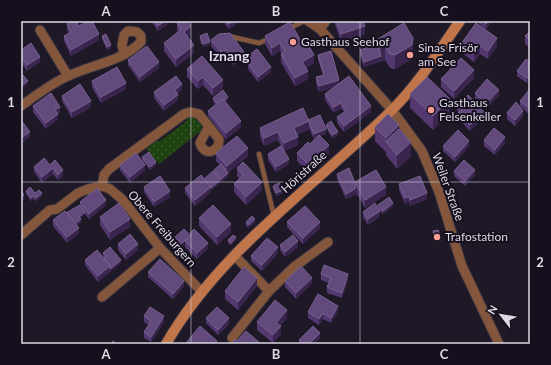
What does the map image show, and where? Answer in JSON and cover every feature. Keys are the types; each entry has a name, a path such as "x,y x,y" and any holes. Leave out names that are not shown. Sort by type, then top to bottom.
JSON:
{"main road":[{"name":"Höristraße","path":"166,344 201,291 274,216 392,110 411,90 437,57 460,21"}],"street":[{"name":"Weiler Straße","path":"308,21 320,30 392,110 422,151 439,192 462,266 499,344"},
{"path":"320,30 326,21"},
{"path":"40,30 68,76"},
{"path":"21,106 68,76 118,58 124,54"},
{"path":"21,234 50,210 57,209 78,193 102,186 104,175 109,169 184,114 195,112 202,117 208,128"},
{"name":"Obere Freiburgern","path":"102,186 110,189 123,200 160,248 201,291"},
{"path":"232,338 269,290 294,267 328,242"},
{"path":"102,297 160,248"},
{"path":"235,256 269,290"}],"lane":[{"path":"285,30 304,21"},
{"path":"223,37 235,37 259,43 278,34"},
{"path":"259,154 274,216"}],"green space":[{"path":"193,116 201,123 202,130 159,164 145,147 155,139 158,142 187,121 185,117"}],"building":[{"path":"76,21 79,26 88,21 92,21 99,34 71,50 64,36 71,32 67,24"},
{"path":"154,21 165,21 158,26"},
{"path":"180,21 187,21 191,26 184,32 194,45 176,59 164,43 181,30 177,23"},
{"path":"336,21 363,21 365,26 341,34"},
{"path":"290,22 301,41 305,39 314,55 302,62 308,71 295,78 281,54 285,52 280,43 272,48 265,36"},
{"path":"404,23 413,38 412,45 395,55 390,54 385,46 381,47 378,39"},
{"path":"476,23 497,38 488,51 480,46 474,54 461,44"},
{"path":"530,31 530,40 525,36"},
{"path":"207,33 210,42 202,44 200,36"},
{"path":"230,33 244,52 233,60 227,50 221,52 211,40 219,34"},
{"path":"106,34 111,45 107,47 102,36"},
{"path":"31,43 40,57 27,65 21,56 21,50"},
{"path":"377,44 381,56 364,62 360,50"},
{"path":"147,46 159,62 140,77 128,60"},
{"path":"257,49 271,67 258,77 248,63 251,60 248,56"},
{"path":"331,51 339,80 319,86 316,77 324,75 318,55"},
{"path":"202,56 223,80 213,88 203,77 198,81 187,69"},
{"path":"461,58 474,70 454,91 441,79"},
{"path":"526,59 530,62 530,74 527,78 517,71"},
{"path":"117,67 126,83 101,97 92,81"},
{"path":"23,75 28,81 22,85 21,76"},
{"path":"176,76 182,84 175,90 178,95 164,105 154,92"},
{"path":"349,76 371,106 344,126 337,117 346,111 341,103 334,107 325,94"},
{"path":"427,77 450,99 433,116 410,94"},
{"path":"487,79 499,90 486,104 475,93"},
{"path":"80,84 91,101 72,112 62,96"},
{"path":"530,89 530,107 529,108 520,101"},
{"path":"223,90 228,97 217,103 213,98"},
{"path":"51,93 60,107 55,110 58,114 46,123 33,106"},
{"path":"468,95 484,112 470,125 458,113 462,110 457,105"},
{"path":"223,99 241,121 226,133 208,111"},
{"path":"516,102 523,111 515,120 507,113"},
{"path":"303,108 309,121 294,128 298,137 284,143 278,132 264,138 260,128"},
{"path":"388,114 399,125 386,138 375,127"},
{"path":"320,115 326,129 314,134 308,120"},
{"path":"21,120 30,132 21,138"},
{"path":"331,121 338,132 332,135 326,125"},
{"path":"494,128 505,137 495,150 484,140"},
{"path":"399,129 411,142 397,155 386,141"},
{"path":"458,130 469,141 455,157 443,146"},
{"path":"319,135 329,145 309,165 297,153 308,142 310,144"},
{"path":"237,136 248,148 227,166 216,153"},
{"path":"281,146 289,159 276,167 268,154"},
{"path":"149,152 156,162 150,167 142,157"},
{"path":"136,153 145,165 130,177 120,165"},
{"path":"44,158 50,165 55,160 63,170 58,175 53,168 42,177 34,167"},
{"path":"464,160 475,170 465,181 454,171"},
{"path":"243,162 262,182 246,197 234,184 243,175 237,168"},
{"path":"221,164 228,173 221,179 214,170"},
{"path":"349,168 355,183 355,189 346,194 337,174"},
{"path":"376,170 386,187 365,200 355,182"},
{"path":"213,171 220,180 211,188 204,179"},
{"path":"201,175 211,187 195,200 185,188"},
{"path":"160,176 170,191 154,202 144,187"},
{"path":"420,176 427,193 410,200 409,197 405,198 399,184"},
{"path":"279,183 283,190 276,193 273,186"},
{"path":"30,187 35,193 39,190 42,193 36,198 34,196 31,198 26,191"},
{"path":"97,188 106,200 89,214 80,202"},
{"path":"389,197 393,203 383,211 378,205"},
{"path":"119,203 130,219 110,232 100,217"},
{"path":"375,203 380,211 368,219 363,212"},
{"path":"80,205 85,212 79,217 81,219 75,224 66,213"},
{"path":"213,205 231,224 217,237 199,218"},
{"path":"305,206 320,222 303,238 287,222"},
{"path":"65,211 79,228 67,237 53,220"},
{"path":"252,216 255,219 248,225 246,222"},
{"path":"184,229 191,236 180,245 174,238"},
{"path":"194,229 208,243 197,253 185,241 192,235 190,233"},
{"path":"438,230 441,238 435,238 433,231"},
{"path":"130,234 138,244 126,254 118,244"},
{"path":"233,235 236,237 231,243 228,240"},
{"path":"293,235 298,241 285,252 280,245"},
{"path":"267,238 278,247 262,265 251,256"},
{"path":"110,247 121,260 110,269 110,266 104,258 106,256 103,253"},
{"path":"97,250 110,266 98,276 85,260"},
{"path":"160,259 184,281 173,294 148,272"},
{"path":"324,265 348,274 342,293 327,287 331,278 321,274"},
{"path":"301,266 312,278 296,293 285,281"},
{"path":"244,267 257,278 238,302 225,291"},
{"path":"318,294 338,306 331,318 323,313 319,319 308,312"},
{"path":"275,300 287,310 276,323 281,326 273,335 257,322"},
{"path":"150,307 164,316 151,337 144,332 151,321 144,316"},
{"path":"217,307 229,318 218,330 206,318"},
{"path":"200,326 217,341 215,344 185,344"},
{"path":"313,326 320,333 309,344 303,344 299,340"},
{"path":"246,331 260,343 231,344 235,339 237,341"}],"place":[{"name":"Gasthaus Seehof","path":"293,42"},
{"name":"Sinas Frisör am See","path":"410,55"},
{"name":"Gasthaus Felsenkeller","path":"431,110"},
{"name":"Trafostation","path":"437,237"}],"district":[{"name":"Iznang","path":"229,56"}]}
